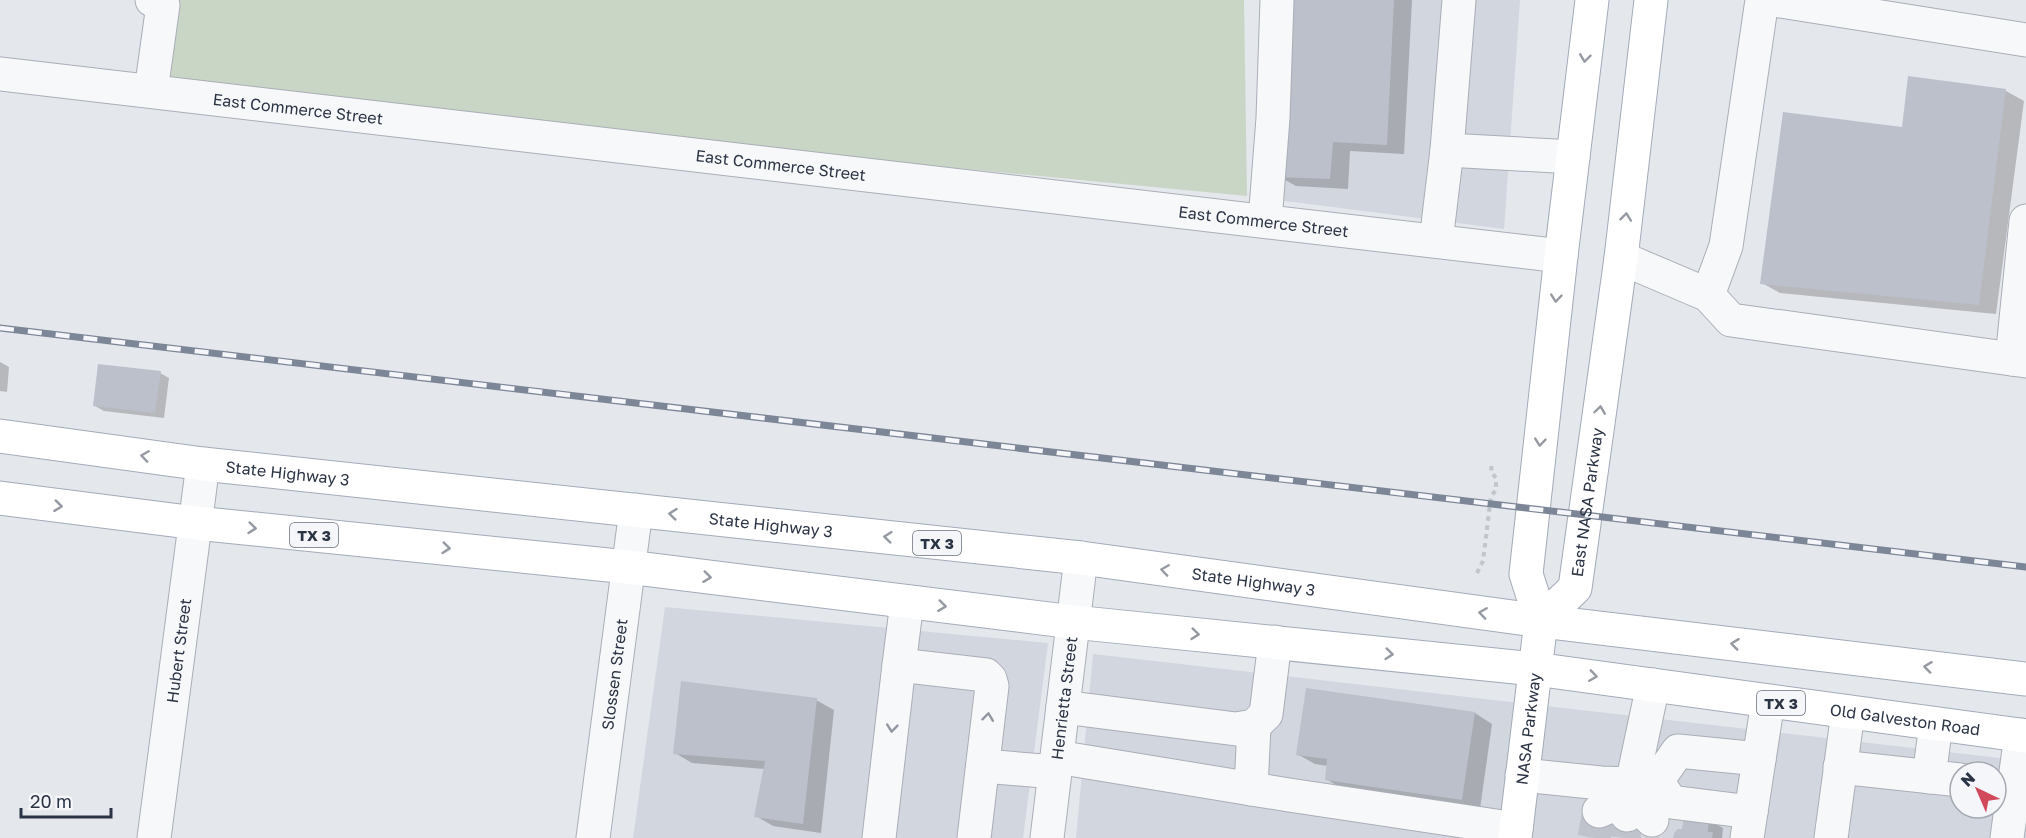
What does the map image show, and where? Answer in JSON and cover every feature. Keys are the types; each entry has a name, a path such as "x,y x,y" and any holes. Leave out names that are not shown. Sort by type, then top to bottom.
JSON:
{"main road":[{"path":"1541,621 1526,574 1592,0"},
{"name":"East NASA Parkway","path":"1541,621 1575,588 1621,258 1651,0"},
{"name":"State Highway 3","path":"0,436 203,464 1081,558 1541,621"},
{"name":"TX 3","path":"0,498 196,523 628,567 1073,622 1535,669"},
{"name":"NASA Parkway","path":"1515,834 1541,621"},
{"name":"TX 3","path":"1541,621 2026,679"},
{"name":"Old Galveston Road","path":"1535,669 2023,736"}],"street":[{"path":"151,92 163,5 152,0"},
{"path":"1265,221 1273,118 1277,0"},
{"path":"1436,241 1447,150 1459,0"},
{"path":"1708,295 1726,246 1762,0"},
{"path":"1774,0 2026,40"},
{"name":"East Commerce Street","path":"0,74 1561,256"},
{"path":"1447,150 1573,157"},
{"path":"1621,258 1708,295 1731,320 2019,360 2026,221"},
{"name":"Hubert Street","path":"153,838 203,464"},
{"name":"Slossen Street","path":"592,838 636,510"},
{"name":"Henrietta Street","path":"1047,838 1081,558"},
{"path":"879,838 907,602"},
{"path":"1063,707 1236,729 1254,726 1266,714 1275,642"},
{"path":"899,665 986,675 990,679 992,687 975,838"},
{"path":"1633,801 1653,685"},
{"path":"1522,775 1601,783 1633,801 1671,802 1749,825 1768,701"},
{"path":"1831,838 1848,712"},
{"path":"1840,767 1945,778 1936,724"},
{"path":"1251,789 1254,726"},
{"path":"2008,777 2023,736"},
{"path":"1633,801 1678,751 1759,759"},
{"path":"983,766 1056,765 1251,789 1515,834"},
{"path":"2006,820 2007,838"}],"path":[{"path":"1477,573 1483,561 1491,496 1496,490 1496,478 1491,472 1492,462"}],"shaded area":[{"path":"1266,0 1520,0 1504,229 1263,198"},
{"path":"665,607 1048,643 1023,838 633,838"},
{"path":"1093,654 2026,761 2026,838 1076,838"}],"green space":[{"path":"165,0 1244,0 1247,196 151,91"}],"building":[{"path":"1286,0 1394,0 1387,145 1333,142 1330,179 1277,177"},
{"path":"1908,76 2006,89 1979,305 1760,284 1783,112 1902,127"},
{"path":"98,364 161,371 155,413 93,406"},
{"path":"681,681 817,698 803,824 754,817 765,761 673,754"},
{"path":"1306,688 1475,712 1462,800 1325,780 1327,759 1296,755"},
{"path":"1684,815 1709,818 1708,832 1713,832 1712,838 1673,838 1678,829 1682,829"}],"tunnel":[{"path":"1594,838 1599,811"},
{"path":"1624,838 1627,815"}],"railway":[{"path":"0,328 2026,567"}]}
